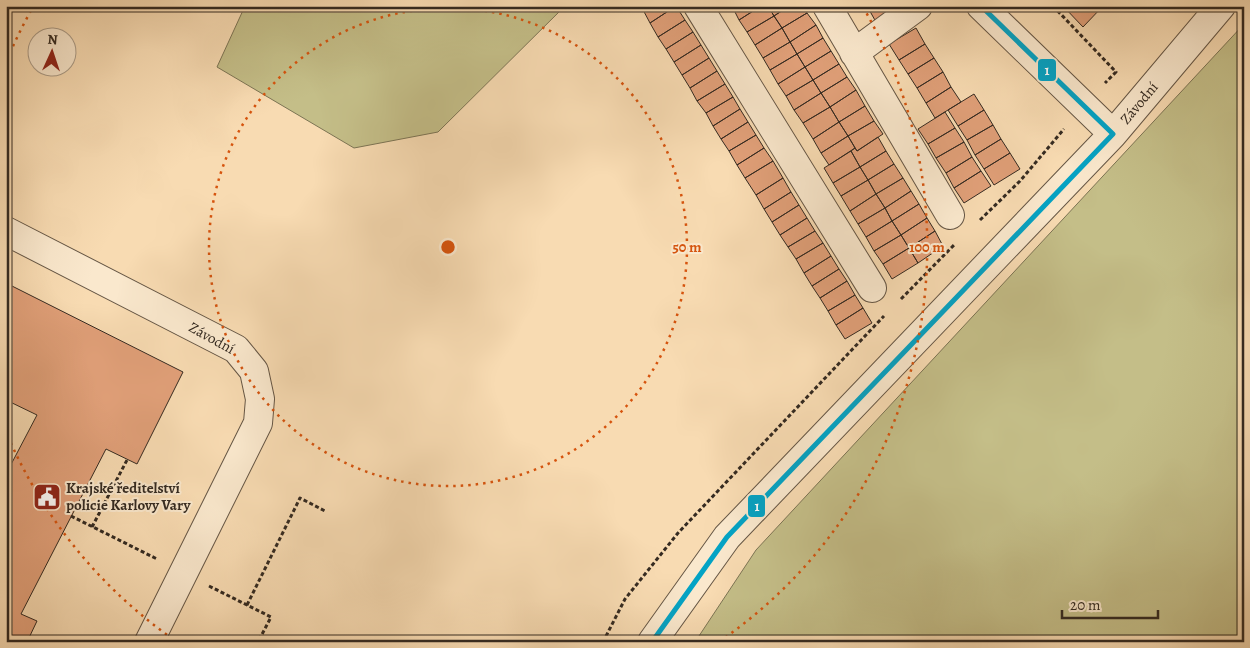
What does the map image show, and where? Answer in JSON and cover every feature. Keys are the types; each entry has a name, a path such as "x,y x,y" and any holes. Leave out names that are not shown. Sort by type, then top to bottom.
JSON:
{"street":[{"path":"698,6 872,288"},
{"path":"827,6 950,215"},
{"path":"854,53 918,6"},
{"path":"981,6 1113,134"},
{"name":"Závodní","path":"652,642 727,537 1113,134 1221,6"},
{"name":"Závodní","path":"6,231 236,349 254,371 260,399 258,423 149,642"}],"path":[{"path":"92,527 127,460"},
{"path":"247,605 300,498 325,511"}],"shaded area":[{"path":"245,6 565,6 438,132 354,148 217,67"},
{"path":"1244,24 1244,642 695,642 756,550"}],"building":[{"path":"641,6 676,6 650,23"},
{"path":"676,6 685,20 658,37 650,23"},
{"path":"732,6 761,6 739,20"},
{"path":"761,6 768,6 774,16 747,32 739,20"},
{"path":"768,6 789,6 774,16"},
{"path":"789,6 804,6 807,13 782,28 774,16"},
{"path":"867,6 902,6 876,22"},
{"path":"1063,6 1103,6 1083,27"},
{"path":"807,13 816,25 790,42 782,28"},
{"path":"774,16 782,28 755,45 747,32"},
{"path":"685,20 693,32 666,49 658,37"},
{"path":"816,25 823,38 797,54 790,42"},
{"path":"782,28 790,42 763,58 755,45"},
{"path":"916,28 925,44 899,60 889,44"},
{"path":"693,32 701,45 674,62 666,49"},
{"path":"823,38 831,51 805,67 797,54"},
{"path":"790,42 797,54 770,70 763,58"},
{"path":"925,44 934,58 908,74 899,60"},
{"path":"701,45 709,58 682,75 674,62"},
{"path":"831,51 839,64 813,80 805,67"},
{"path":"797,54 805,67 778,84 770,70"},
{"path":"709,58 717,71 690,88 682,75"},
{"path":"934,58 943,72 917,88 908,74"},
{"path":"839,64 847,77 821,93 813,80"},
{"path":"805,67 813,80 786,96 778,84"},
{"path":"717,71 725,84 697,101 690,88"},
{"path":"943,72 951,87 926,103 917,88"},
{"path":"847,77 856,90 830,107 821,93"},
{"path":"813,80 821,93 794,110 786,96"},
{"path":"725,84 733,97 706,113 697,101"},
{"path":"951,87 961,102 935,118 926,103"},
{"path":"856,90 865,106 839,122 830,107"},
{"path":"821,93 830,107 803,123 794,110"},
{"path":"974,94 984,110 958,126 948,110"},
{"path":"733,97 740,109 713,126 706,113"},
{"path":"865,106 874,121 848,136 839,122"},
{"path":"830,107 839,122 813,139 803,123"},
{"path":"740,109 748,122 721,139 713,126"},
{"path":"984,110 993,125 967,140 958,126"},
{"path":"945,112 955,128 928,144 918,129"},
{"path":"874,121 883,134 857,151 848,136"},
{"path":"748,122 756,135 729,151 721,139"},
{"path":"839,122 848,136 821,153 813,139"},
{"path":"993,125 1001,139 975,155 967,140"},
{"path":"955,128 964,142 936,158 928,144"},
{"path":"756,135 764,148 737,165 729,151"},
{"path":"848,136 855,148 829,165 821,153"},
{"path":"878,137 886,151 860,167 851,151 855,148 857,151"},
{"path":"1001,139 1010,153 984,169 975,155"},
{"path":"964,142 972,157 946,173 936,158"},
{"path":"764,148 773,161 745,178 737,165"},
{"path":"851,151 860,167 833,183 824,168"},
{"path":"886,151 894,164 868,180 860,167"},
{"path":"1010,153 1020,169 994,185 984,169"},
{"path":"972,157 981,171 954,188 946,173"},
{"path":"773,161 783,178 756,195 745,178"},
{"path":"894,164 903,178 876,194 868,180"},
{"path":"860,167 868,180 841,196 833,183"},
{"path":"981,171 991,186 964,203 954,188"},
{"path":"783,178 791,192 764,209 756,195"},
{"path":"903,178 911,191 885,208 876,194"},
{"path":"868,180 876,194 850,211 841,196"},
{"path":"911,191 919,204 892,221 885,208"},
{"path":"791,192 799,205 772,222 764,209"},
{"path":"876,194 885,208 858,224 850,211"},
{"path":"919,204 927,218 901,235 892,221"},
{"path":"799,205 807,218 780,235 772,222"},
{"path":"885,208 892,221 866,237 858,224"},
{"path":"807,218 815,231 788,247 780,235"},
{"path":"927,218 935,231 909,248 901,235"},
{"path":"892,221 901,235 874,251 866,237"},
{"path":"815,231 823,243 796,259 788,247"},
{"path":"935,231 943,246 918,263 909,248"},
{"path":"901,235 909,248 883,264 874,251"},
{"path":"823,243 831,256 804,273 796,259"},
{"path":"909,248 918,263 892,279 883,264"},
{"path":"831,256 839,269 812,286 804,273"},
{"path":"839,269 847,281 820,298 812,286"},
{"path":"847,281 855,295 828,311 820,298"},
{"path":"6,283 183,372 137,464 106,449 21,614 37,621 27,642 6,642 6,474 37,415 6,400"},
{"path":"855,295 863,308 836,325 828,311"},
{"path":"863,308 872,323 845,339 836,325"}],"transit line":[{"name":"1","path":"981,6 1113,134"},
{"name":"1","path":"652,642 727,537 1113,134"}],"place":[{"name":"Krajské ředitelství policie Karlovy Vary","path":"47,497"}]}
